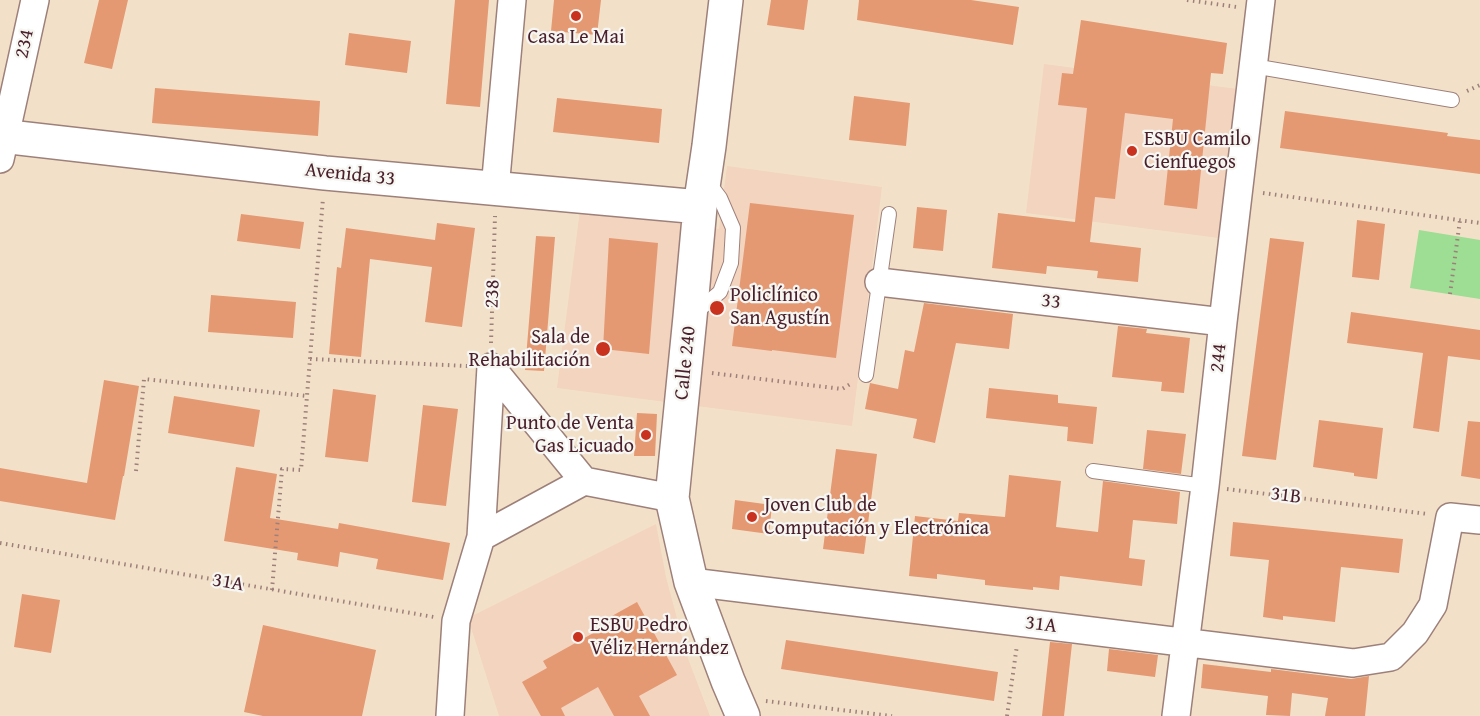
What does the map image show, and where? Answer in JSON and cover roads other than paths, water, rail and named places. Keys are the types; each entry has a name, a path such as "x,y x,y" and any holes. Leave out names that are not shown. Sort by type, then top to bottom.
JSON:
{"street":[{"name":"234","path":"2,144 35,0"},
{"path":"495,189 512,0"},
{"name":"Calle 240","path":"726,0 702,192 672,498 691,582 739,707"},
{"name":"244","path":"1176,716 1205,486 1260,5"},
{"name":"Avenida 33","path":"2,144 495,189 702,192"},
{"name":"33","path":"879,282 1223,322"},
{"path":"450,716 456,621 481,537 491,367 584,481"},
{"path":"481,537 584,481 672,498"},
{"name":"31A","path":"691,582 1353,663 1391,657 1415,633 1432,605 1450,517 1480,520"}],"lane":[{"path":"1253,66 1452,100"},
{"path":"866,375 889,214"},
{"path":"1093,471 1205,486"}],"place":[{"name":"Casa Le Mai","path":"576,16"},
{"name":"ESBU Camilo Cienfuegos","path":"1132,151"},
{"name":"Policlínico San Agustín","path":"717,308"},
{"name":"Sala de Rehabilitación","path":"603,349"},
{"name":"Punto de Venta Gas Licuado","path":"646,435"},
{"name":"Joven Club de Computación y Electrónica","path":"752,517"},
{"name":"ESBU Pedro Véliz Hernández","path":"578,637"}]}
